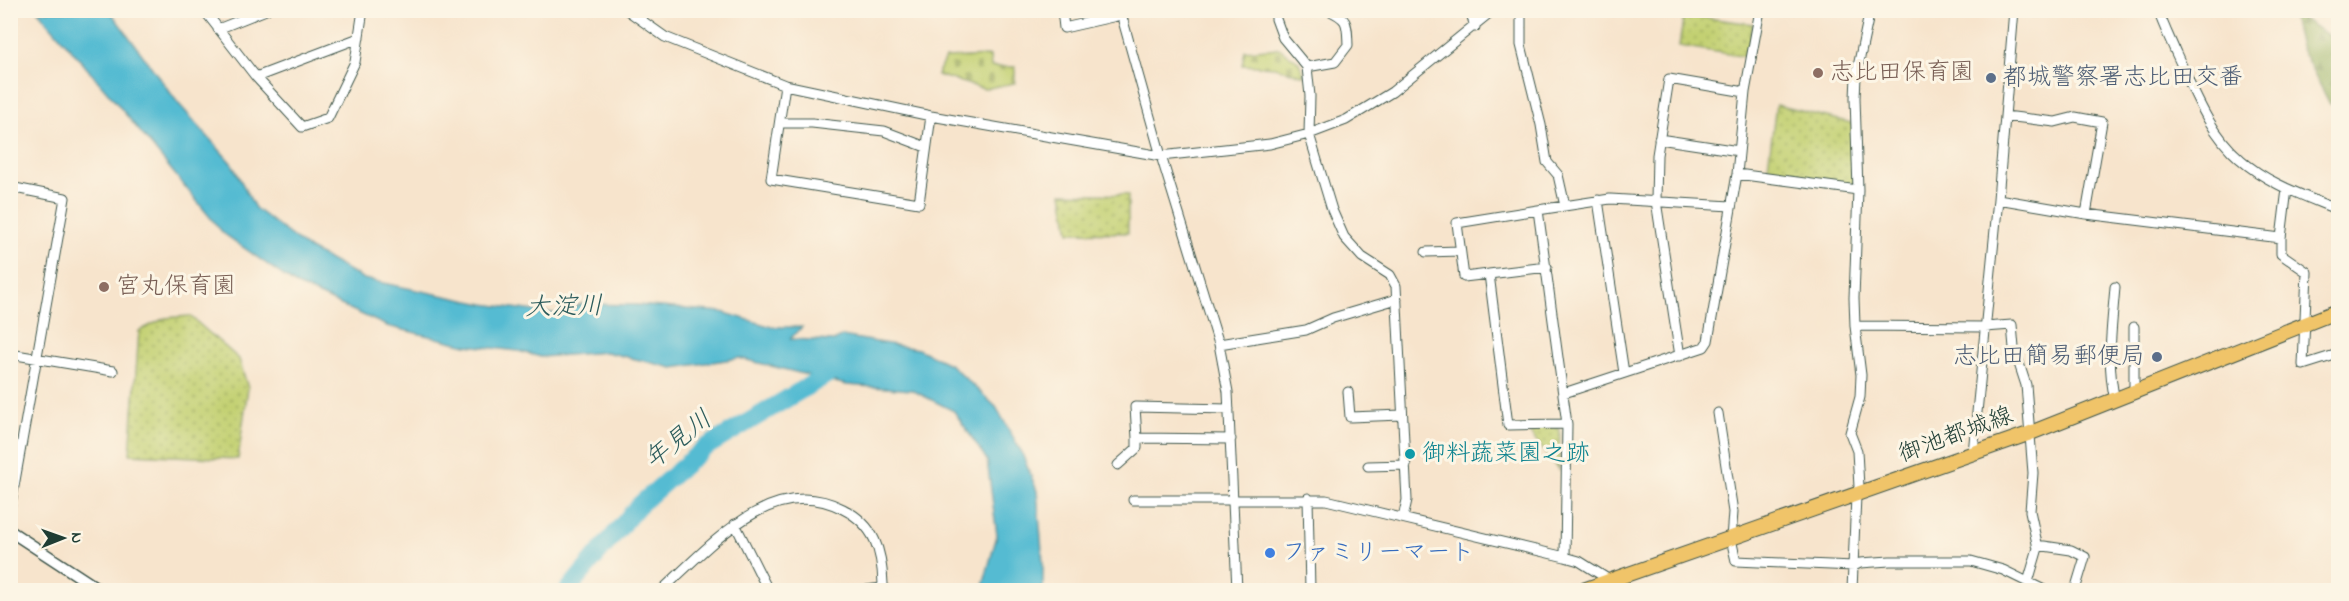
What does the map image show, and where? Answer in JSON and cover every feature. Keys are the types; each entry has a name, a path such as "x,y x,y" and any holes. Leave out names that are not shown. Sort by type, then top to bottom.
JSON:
{"main road":[{"name":"御池都城線","path":"1583,591 2028,434 2338,311"}],"street":[{"path":"204,10 256,77 302,127 328,118 355,62 363,10"},
{"path":"218,29 266,10"},
{"path":"627,10 665,37 785,85 931,116 1161,156 1270,144 1309,134 1346,120 1392,92 1475,27 1493,10"},
{"path":"1062,10 1064,28 1120,13 1219,344 1228,392 1237,591"},
{"path":"1276,10 1276,19 1283,38 1307,68 1310,96 1309,134 1332,210 1344,237 1362,257 1390,275 1396,285 1406,465 1407,500 1403,518"},
{"path":"1307,68 1335,62 1348,45 1347,23 1341,16 1328,10"},
{"path":"1470,10 1475,27"},
{"path":"1521,10 1521,45 1541,125 1547,162 1558,175 1565,206"},
{"path":"1564,393 1680,356 1704,347 1708,341 1737,174 1745,92 1760,10"},
{"path":"1852,591 1856,496 1859,487 1857,450 1850,433 1860,397 1861,375 1855,326 1858,190 1856,76 1870,10"},
{"path":"1973,453 2014,10"},
{"path":"2158,10 2188,80 2224,144 2240,160 2258,172 2288,189 2338,210"},
{"path":"256,77 359,38"},
{"path":"1680,356 1656,201 1659,139 1670,79 1745,92"},
{"path":"785,85 771,179 919,203 931,116"},
{"path":"2005,116 2055,122 2075,117 2102,122 2086,214"},
{"path":"780,123 812,123 884,131 927,147"},
{"path":"1659,139 1739,151"},
{"path":"1737,174 1858,190"},
{"path":"10,187 65,198 10,509"},
{"path":"2288,189 2281,254 2307,272 2303,365 2338,354"},
{"path":"1598,200 1624,373"},
{"path":"1547,267 1464,277 1457,223 1598,200 1731,206"},
{"path":"1998,200 2086,214 2281,238"},
{"path":"1538,210 1567,424 1565,557"},
{"path":"1426,252 1460,251"},
{"path":"1489,274 1508,425 1567,424"},
{"path":"2115,287 2109,360 2115,400"},
{"path":"1219,344 1306,330 1333,318 1397,299"},
{"path":"1855,326 1985,327 2012,325 2014,348 2026,385 2028,434 2033,473 2030,511 2037,545 2028,582"},
{"path":"2134,327 2134,393"},
{"path":"10,354 112,371"},
{"path":"1348,392 1350,417 1402,415"},
{"path":"1118,465 1137,448 1135,407 1229,409"},
{"path":"1718,413 1733,512 1731,539 1736,561 1854,566 1860,563 1890,561 1971,561 2003,570 2044,591"},
{"path":"1137,438 1231,440"},
{"path":"1368,466 1406,465"},
{"path":"662,591 735,524 780,501 804,497 828,501 850,512 867,526 879,547 883,584 881,588 867,591"},
{"path":"1308,498 1310,591"},
{"path":"1133,500 1308,498 1348,503 1580,561 1623,591"},
{"path":"735,524 768,591"},
{"path":"10,531 100,591"},
{"path":"2037,545 2071,550 2085,557 2075,591"}],"green space":[{"path":"2291,11 2338,42 2338,106 2330,104 2300,46"},
{"path":"1684,15 1753,24 1746,57 1679,46"},
{"path":"1279,48 1298,61 1305,76 1275,67 1242,65 1245,51"},
{"path":"990,56 991,67 1015,67 1015,83 984,89 937,75 945,58"},
{"path":"1776,105 1852,123 1855,183 1851,186 1767,174"},
{"path":"1062,193 1128,195 1128,233 1069,232"},
{"path":"190,316 239,359 248,388 238,459 130,454 139,331 165,318"},
{"path":"1525,427 1558,427 1560,430 1559,470"}],"water":[{"path":"38,11 110,11 178,103 232,164 255,208 306,247 364,279 484,304 557,314 582,304 637,305 722,312 772,327 802,327 790,339 834,341 842,336 918,349 951,365 996,407 1021,451 1037,491 1043,590 982,590 997,535 987,460 954,411 912,390 847,385 739,358 673,368 606,352 541,357 518,351 466,345 387,326 295,284 223,233"}],"waterway":[{"name":"年見川","path":"568,590 638,506 703,449 840,367"}],"place":[{"name":"志比田保育園","path":"1818,73"},
{"name":"都城警察署志比田交番","path":"1991,78"},
{"name":"宮丸保育園","path":"104,287"},
{"name":"志比田簡易郵便局","path":"2157,357"},
{"name":"御料蔬菜園之跡","path":"1410,454"},
{"name":"ファミリーマート","path":"1270,553"}],"water label":[{"name":"大淀川","path":"564,308"}]}
